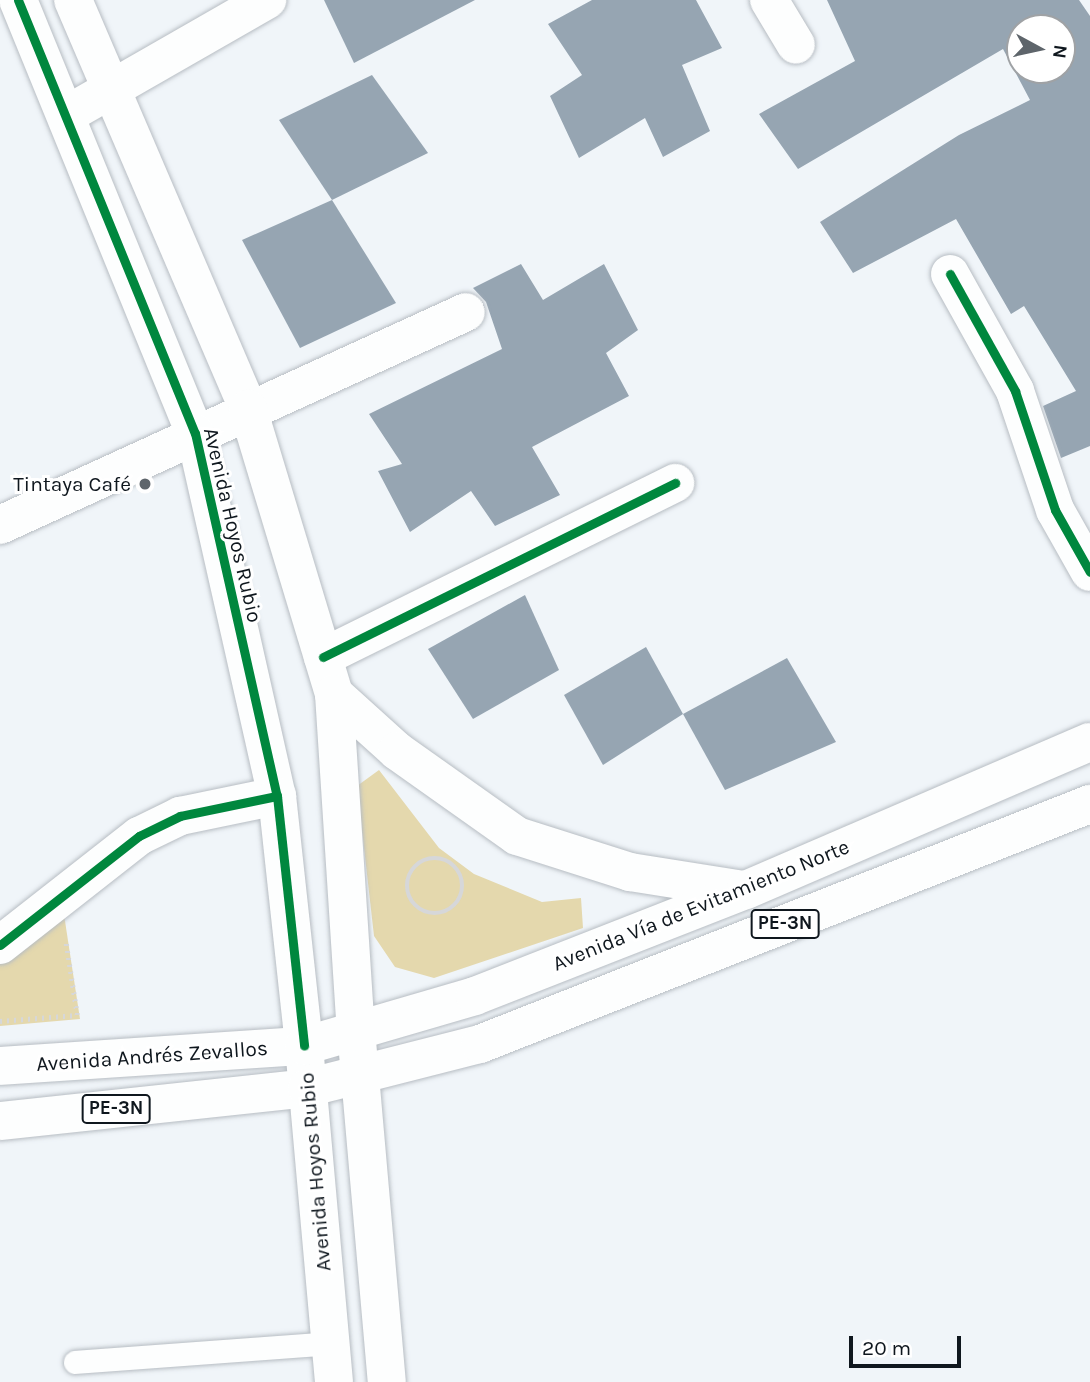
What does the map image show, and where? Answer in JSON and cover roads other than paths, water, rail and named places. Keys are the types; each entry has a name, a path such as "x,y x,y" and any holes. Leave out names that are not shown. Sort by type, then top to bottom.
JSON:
{"main road":[{"name":"Avenida Hoyos Rubio","path":"18,0 195,433 277,796 304,1045 334,1382"},
{"path":"72,0 114,89 248,409 334,694 358,1074 387,1382"},
{"path":"66,115 267,0"},
{"path":"769,0 796,45"},
{"path":"950,274 1014,391 1055,510 1090,572"},
{"path":"0,525 195,433 466,312"},
{"path":"323,657 675,482"},
{"path":"334,694 397,751 517,836 630,872 746,890"},
{"name":"Avenida Vía de Evitamiento Norte","path":"304,1045 475,996 746,890 1090,741"},
{"path":"0,945 139,836 180,816 277,796"},
{"name":"PE-3N","path":"0,1121 307,1088 481,1044 1090,804"},
{"name":"Avenida Andrés Zevallos","path":"0,1066 304,1045"}],"lane":[{"path":"75,1362 331,1343"}],"place":[{"name":"Tintaya Café","path":"145,484"}]}
